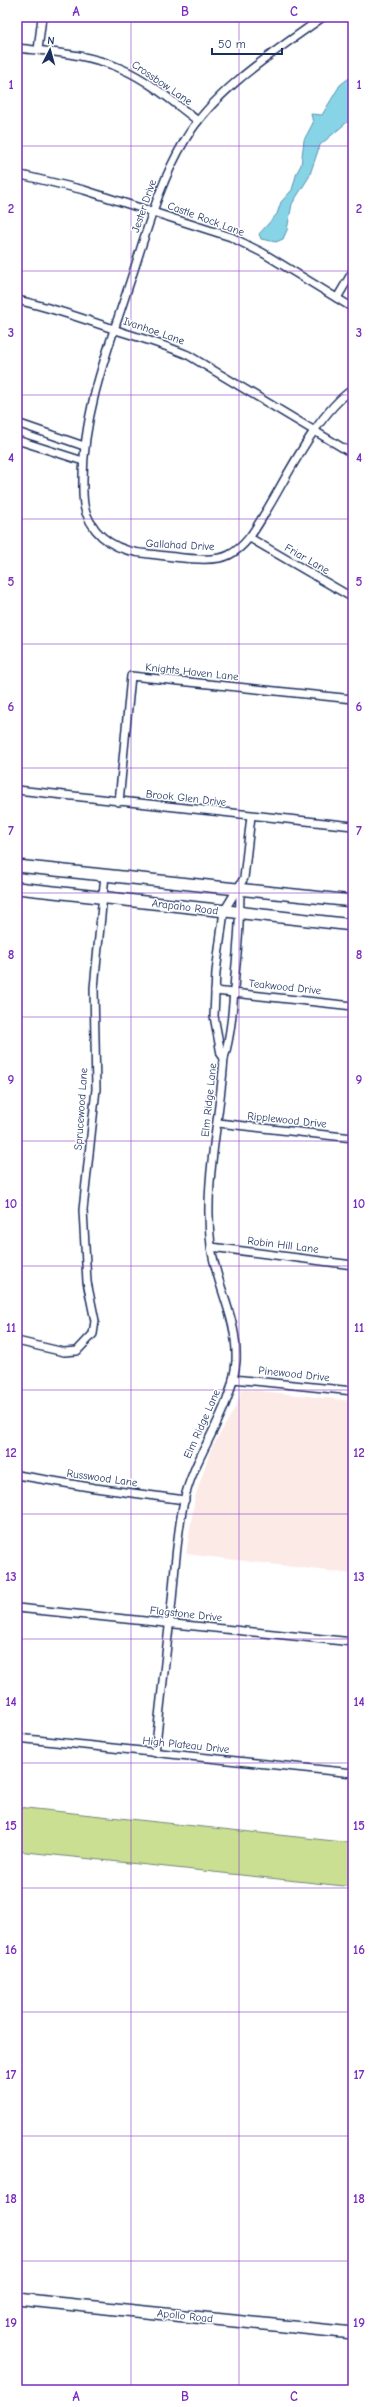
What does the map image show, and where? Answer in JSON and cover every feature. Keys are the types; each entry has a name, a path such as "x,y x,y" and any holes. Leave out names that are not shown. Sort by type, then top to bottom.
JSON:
{"main road":[{"name":"Arapaho Road","path":"17,866 353,901"},
{"name":"Arapaho Road","path":"17,888 353,926"},
{"name":"Apollo Road","path":"17,2299 353,2333"}],"street":[{"path":"38,50 42,17"},
{"name":"Jester Drive","path":"83,461 84,446 96,389 153,212 172,164 198,121 238,82 322,17"},
{"name":"Crossbow Lane","path":"17,48 86,57 122,69 147,83 198,121"},
{"name":"Castle Rock Lane","path":"17,174 84,190 231,237 263,253 353,308"},
{"path":"337,298 353,271"},
{"name":"Ivanhoe Lane","path":"17,300 41,305 170,347 188,355 353,454"},
{"name":"Gallahad Drive","path":"83,461 85,510 92,526 100,536 120,549 144,554 216,558 227,556 250,538 330,409 353,389"},
{"path":"17,423 84,446"},
{"path":"17,440 83,461"},
{"name":"Friar Lane","path":"250,538 353,598"},
{"name":"Knights Haven Lane","path":"119,802 131,676 353,699"},
{"name":"Brook Glen Drive","path":"17,790 353,826"},
{"name":"Elm Ridge Lane","path":"224,1058 221,1054 214,1016 224,911 240,889 244,878 250,816"},
{"name":"Sprucewood Lane","path":"17,1341 64,1352 77,1351 93,1334 95,1321 87,1282 83,1210 96,1089 94,988 105,875"},
{"name":"Elm Ridge Lane","path":"155,1753 169,1623 185,1500 191,1479 225,1406 233,1379 236,1346 232,1316 211,1247 210,1184 218,1123 224,1058 228,1042 234,993 240,913 240,889"},
{"name":"Teakwood Drive","path":"216,991 353,1006"},
{"name":"Ripplewood Drive","path":"218,1123 353,1138"},
{"name":"Robin Hill Lane","path":"211,1247 353,1265"},
{"name":"Pinewood Drive","path":"233,1379 353,1391"},
{"name":"Russwood Lane","path":"17,1475 88,1487 185,1500"},
{"name":"Flagstone Drive","path":"17,1608 353,1642"},
{"name":"High Plateau Drive","path":"17,1738 353,1773"}],"shaded area":[{"path":"241,1389 353,1401 353,1574 186,1554 195,1497 211,1449 237,1405"}],"green space":[{"path":"17,1807 353,1843 353,1887 17,1851"}],"water":[{"path":"353,75 352,118 320,145 309,177 292,204 287,230 283,239 276,242 261,239 259,234 277,214 281,202 292,190 297,172 301,165 304,140 313,123 311,114 322,115 340,85"}]}
